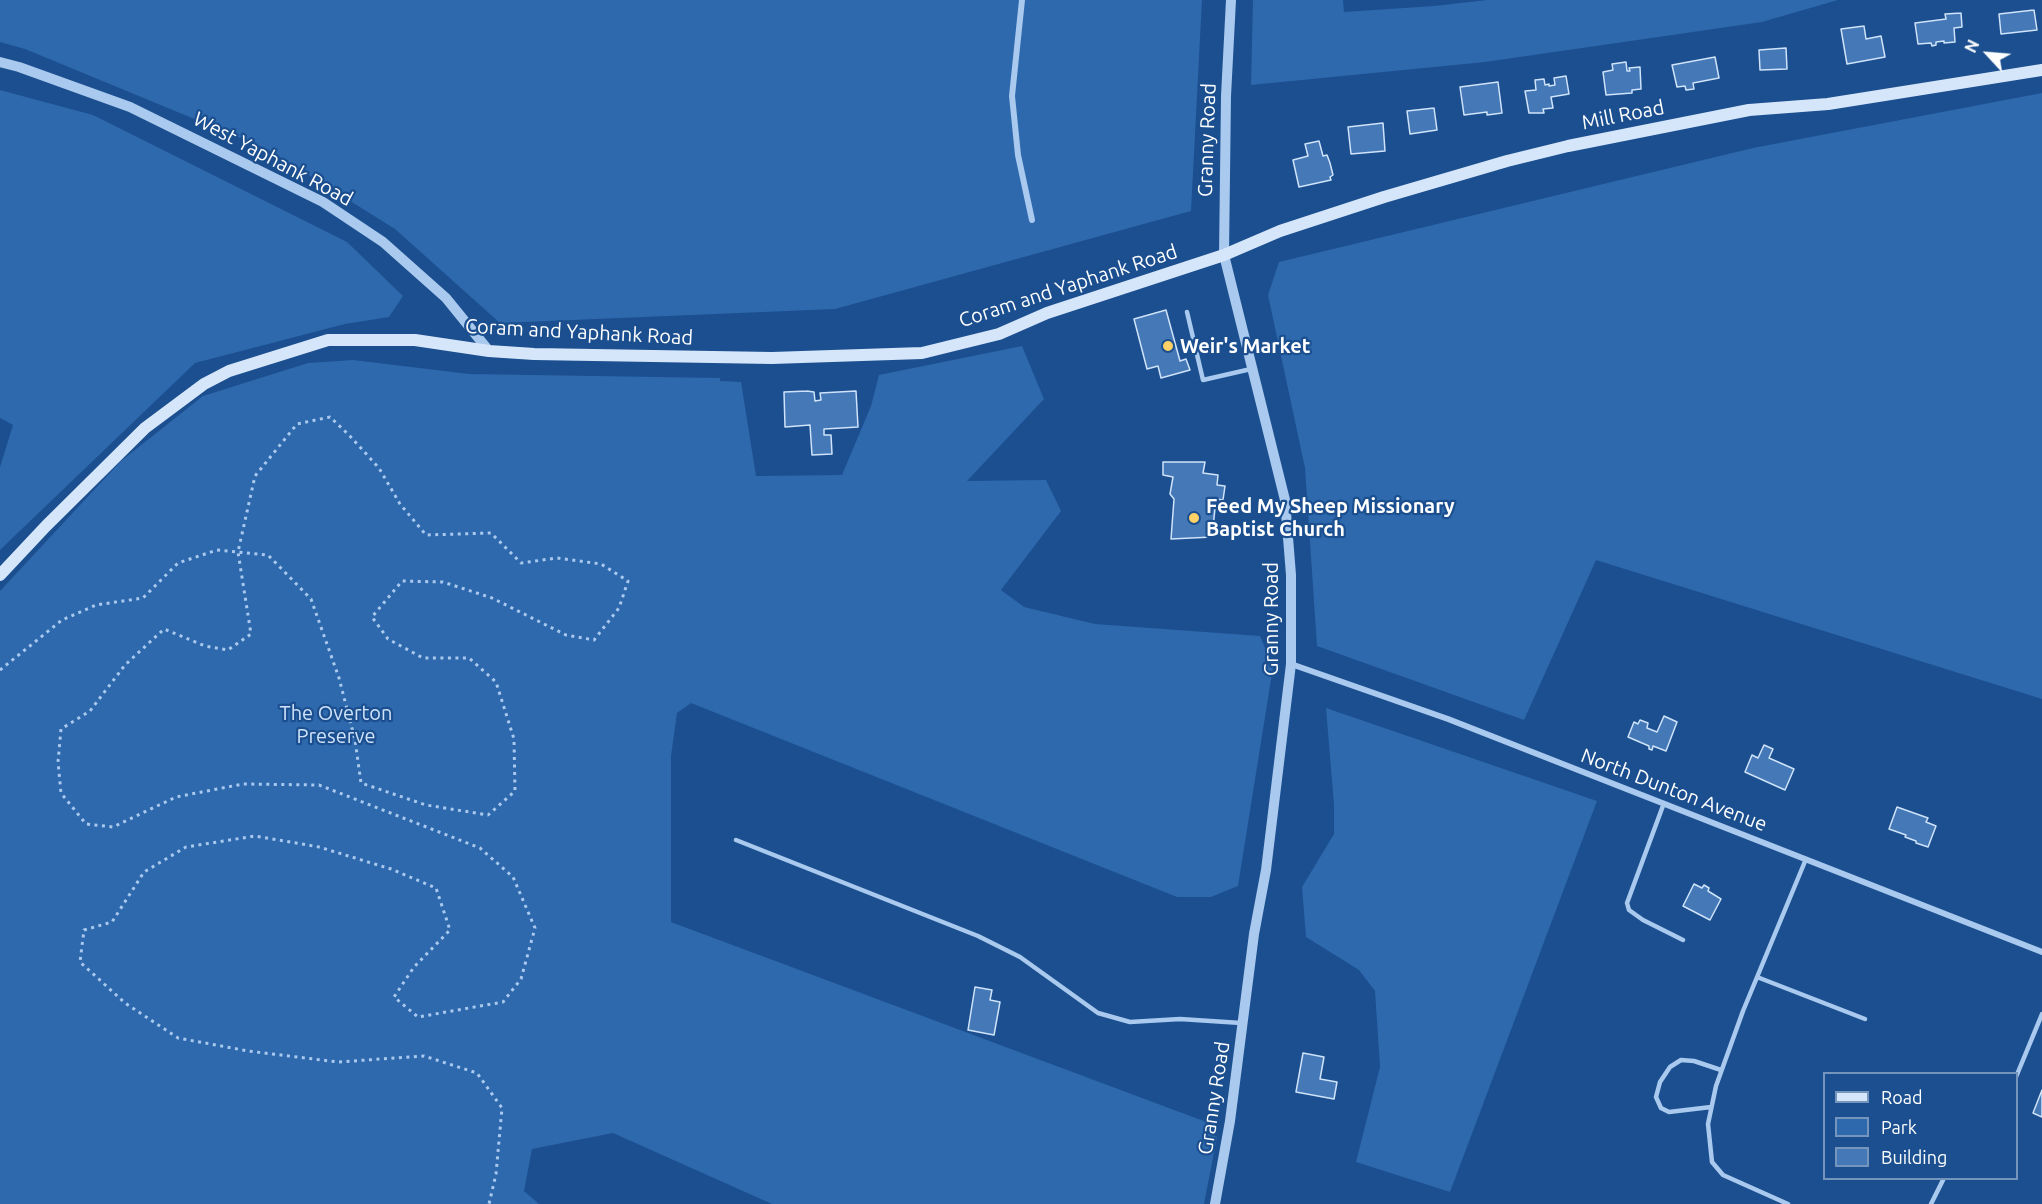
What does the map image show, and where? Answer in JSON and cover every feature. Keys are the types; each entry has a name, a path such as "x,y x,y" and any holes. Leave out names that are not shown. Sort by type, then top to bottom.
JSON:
{"main road":[{"name":"Mill Road","path":"1224,255 1280,231 1384,197 1568,146 1749,110 1828,104 2042,70"},
{"name":"Coram and Yaphank Road","path":"0,575 145,428 204,384 229,371 328,340 415,340 489,351 729,358 922,353 999,334 1047,313 1224,255"}],"street":[{"path":"1022,0 1012,96 1018,155 1032,220"},
{"name":"Granny Road","path":"1215,1204 1230,1121 1254,934 1266,870 1291,664 1291,575 1285,500 1224,255 1226,96 1231,0"},
{"name":"West Yaphank Road","path":"0,62 130,107 323,202 383,242 438,291 489,351"},
{"name":"North Dunton Avenue","path":"1291,664 1448,719 2042,952"}],"lane":[{"path":"1187,312 1203,380 1251,369"},
{"path":"1664,803 1627,903 1629,910 1643,920 1683,940"},
{"path":"736,840 978,936 1020,957 1098,1013 1130,1022 1180,1019 1243,1023"},
{"path":"1788,1204 1723,1175 1712,1162 1708,1124 1721,1070 1806,859"},
{"path":"1757,977 1865,1019"},
{"path":"2018,1072 2042,1014"},
{"path":"1712,1107 1669,1112 1661,1108 1656,1097 1660,1082 1670,1067 1681,1060 1694,1061 1721,1070"},
{"path":"1931,1204 1943,1180"}],"path":[{"path":"0,670 62,620 96,606 143,598 178,563 217,550 238,552 268,555 311,599 342,688 356,740 362,783 426,805 488,815 515,791 513,739 496,682 470,658 423,658 388,639 372,617 402,581 443,582 492,598 566,635 594,640 619,608 628,581 601,564 557,558 521,563 491,533 426,535 400,504 379,468 330,417 297,424 255,476 238,552 251,634 228,650 205,645 164,629 125,665 90,711 61,729 58,762 61,794 86,824 113,827 176,797 243,784 319,785 480,848 513,877 535,928 521,979 503,1002 418,1017 394,997 414,967 450,930 436,888 391,869 319,847 255,837 186,847 144,872 112,922 84,930 80,962 125,1003 178,1038 248,1051 338,1062 424,1056 477,1073 502,1108 496,1174 489,1204"}],"green space":[{"path":"0,0 1202,0 1191,211 835,309 500,323 395,229 267,149 25,49 0,42"},
{"path":"1253,0 1343,0 1344,12 1487,0 1838,0 1762,22 1485,62 1251,85"},
{"path":"0,90 93,115 347,242 403,296 389,317 345,324 195,363 0,550 0,467 13,425 0,418"},
{"path":"2042,93 2042,699 1596,560 1524,720 1317,646 1305,468 1268,295 1279,262 1753,148"},
{"name":"The Overton Preserve","path":"1022,346 1044,399 967,481 1046,480 1061,511 1001,590 1024,607 1095,624 1260,636 1273,667 1238,886 1211,897 1177,897 691,703 677,713 671,756 671,922 1209,1123 1207,1133 1217,1137 1204,1204 772,1204 613,1133 532,1149 524,1191 539,1204 0,1204 0,591 121,461 203,396 308,363 353,360 469,374 720,378 720,381 741,382 756,476 842,475 871,406 879,375"},
{"path":"1326,708 1597,801 1450,1192 1356,1162 1380,1067 1375,991 1359,970 1306,937 1302,887 1334,834 1334,805"}],"building":[{"path":"2034,10 2037,30 2001,34 1999,14"},
{"path":"1961,13 1962,27 1954,28 1955,42 1936,42 1936,45 1932,46 1931,43 1918,44 1915,23 1946,19 1945,14"},
{"path":"1864,26 1866,39 1881,36 1885,57 1847,64 1841,29"},
{"path":"1786,48 1787,69 1760,70 1759,50"},
{"path":"1715,57 1719,78 1693,83 1694,89 1686,90 1685,86 1677,87 1672,65"},
{"path":"1626,62 1627,71 1630,71 1629,68 1640,67 1641,89 1632,90 1632,93 1606,95 1603,72 1613,70 1612,64"},
{"path":"1566,76 1569,94 1551,97 1553,108 1543,109 1544,113 1529,113 1525,91 1536,90 1535,80 1544,79 1545,85 1549,84 1549,86 1555,85 1554,78"},
{"path":"1498,82 1502,113 1464,115 1460,87"},
{"path":"1434,108 1437,130 1410,134 1407,111"},
{"path":"1383,123 1385,151 1351,154 1348,127"},
{"path":"1319,141 1323,156 1327,155 1330,163 1333,175 1330,177 1331,180 1299,187 1293,160 1308,156 1305,144"},
{"path":"1166,310 1180,361 1186,359 1190,370 1161,378 1158,366 1147,369 1134,319"},
{"path":"856,391 858,427 824,429 824,435 831,435 832,454 812,455 810,425 785,427 784,392 814,392 815,401 821,400 820,393"},
{"name":"Feed My Sheep Missionary Baptist Church","path":"1163,462 1205,462 1203,473 1218,475 1217,485 1225,486 1223,500 1216,499 1212,537 1171,539 1174,499 1170,494 1173,477 1163,475"},
{"path":"1664,716 1677,722 1666,751 1653,746 1652,750 1649,749 1649,746 1628,737 1634,722 1638,724 1640,720 1648,723 1647,728 1657,732"},
{"path":"1764,745 1773,749 1769,758 1794,769 1785,790 1745,772 1752,755 1758,758"},
{"path":"1897,807 1928,818 1926,822 1936,826 1928,847 1889,829"},
{"path":"1694,884 1702,888 1704,885 1709,888 1708,891 1721,899 1710,920 1683,906"},
{"path":"975,987 992,990 990,1000 1000,1002 994,1035 968,1030"},
{"path":"1303,1053 1324,1057 1320,1079 1337,1082 1334,1099 1296,1092"},
{"path":"2042,1090 2042,1117 2033,1113"}],"place":[{"name":"Weir's Market","path":"1168,346"},
{"name":"Feed My Sheep Missionary Baptist Church","path":"1194,518"}]}
